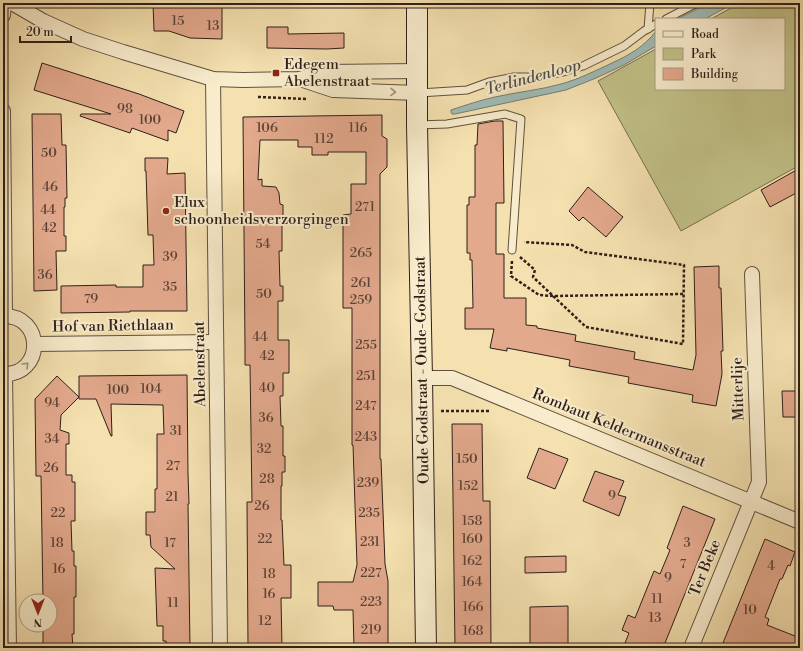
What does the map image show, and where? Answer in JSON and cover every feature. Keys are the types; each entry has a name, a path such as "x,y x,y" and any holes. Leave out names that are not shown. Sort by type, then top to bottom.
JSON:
{"street":[{"path":"3,15 4,3"},
{"path":"12,3 43,21 83,39 213,79 299,79 326,72 417,71"},
{"name":"Oude Godstraat - Oude-Godstraat","path":"418,3 417,124 426,648"},
{"name":"Abelenstraat","path":"213,79 220,648"},
{"path":"299,79 333,90 418,93"},
{"path":"3,111 4,316"},
{"name":"Mitterlije","path":"751,501 759,482 752,274"},
{"name":"Hof van Riethlaan","path":"4,316 16,318 26,324 32,333 35,344 33,356 26,366 17,372 4,374"},
{"name":"Hof van Riethlaan","path":"35,344 216,342"},
{"path":"4,374 8,648"},
{"name":"Rombaut Keldermansstraat","path":"422,378 452,378 800,522"},
{"name":"Ter Beke","path":"691,648 751,501"}],"lane":[{"path":"648,29 650,3"},
{"path":"668,18 697,3"},
{"path":"418,93 467,90 489,82 514,77 535,77 563,72 583,66 624,46 655,25"},
{"path":"417,124 447,124 505,114 521,119 512,250"}],"path":[{"path":"512,242 572,245 585,252 684,265 683,344 586,326 534,277 535,270 512,250"},
{"path":"512,250 511,276 539,296 683,294"}],"green space":[{"path":"740,3 800,3 800,165 681,231 598,81 655,50 655,90 785,90 785,18 713,18"}],"water":[{"path":"709,3 734,3 707,18 679,18"},
{"path":"655,32 655,47 624,65 566,90 455,114 452,114 451,112 451,110 503,95 568,82 630,54"}],"building":[{"path":"153,3 183,3 183,6 222,6 222,39 190,38 169,31 154,31"},
{"path":"267,27 288,27 288,34 344,33 344,48 267,48"},
{"path":"42,63 139,94 184,111 176,133 168,130 168,141 132,128 130,133 80,116 81,114 111,114 34,90"},
{"path":"32,114 61,114 62,145 66,145 67,198 65,198 64,207 64,236 66,236 66,251 56,251 57,290 34,291"},
{"path":"382,115 382,136 387,139 387,167 380,174 380,459 385,564 388,581 388,648 354,648 353,610 334,610 333,606 318,606 318,582 353,582 357,565 352,445 352,308 343,308 343,215 351,214 351,184 366,184 366,152 328,152 328,155 312,155 312,147 298,147 298,140 260,140 258,180 262,179 262,186 276,187 279,193 280,204 283,205 282,251 279,251 280,286 283,286 283,301 278,301 278,340 289,340 289,373 283,373 283,396 280,396 281,426 283,426 283,456 285,456 285,472 282,472 281,486 281,520 284,565 291,565 291,598 281,598 282,648 248,648 247,502 252,502 250,365 245,365 243,117"},
{"path":"503,121 504,203 496,203 496,254 504,254 504,298 526,298 526,325 576,335 575,341 635,352 634,359 693,370 696,355 694,267 719,266 723,351 721,351 722,374 716,406 692,402 693,395 628,383 629,377 569,366 570,360 507,348 507,351 490,348 494,329 465,329 465,308 473,308 472,260 470,260 470,253 467,253 467,205 469,205 469,197 475,197 475,145 477,145 478,124"},
{"path":"145,158 168,158 167,174 185,173 187,311 61,313 61,286 116,285 116,287 143,287 143,265 154,265 153,235 148,235"},
{"path":"800,168 800,191 770,207 761,190"},
{"path":"588,187 623,217 606,237 583,217 579,221 569,211"},
{"path":"187,375 190,648 167,648 166,641 163,641 163,626 157,626 155,568 175,569 151,547 150,535 146,535 146,512 155,512 155,489 157,489 157,434 164,434 163,405 111,404 111,436 96,399 79,399 79,376"},
{"path":"57,376 79,397 61,415 60,430 69,433 69,444 66,444 66,475 72,475 72,482 75,482 75,521 71,521 72,551 74,551 74,566 76,566 74,634 72,634 73,648 43,648 43,633 58,633 58,593 43,593 41,476 36,476 35,399"},
{"path":"782,391 800,391 800,417 783,417"},
{"path":"452,424 482,424 483,501 490,501 491,648 455,648"},
{"path":"539,448 568,459 555,489 527,478"},
{"path":"595,471 624,481 618,495 626,497 619,516 583,501"},
{"path":"683,506 715,519 663,648 623,648 629,633 622,630 628,615 635,618 654,571 660,574 670,550 667,548"},
{"path":"765,539 795,552 790,566 788,565 782,579 780,579 765,617 769,619 767,625 800,638 800,648 721,648"},
{"path":"566,556 566,572 525,573 525,557"},
{"path":"568,606 568,648 530,648 530,607"}],"place":[{"name":"Edegem Abelenstraat","path":"276,73"},
{"name":"Elux schoonheidsverzorgingen","path":"166,211"}],"water label":[{"name":"Terlindenloop","path":"533,77"}]}
